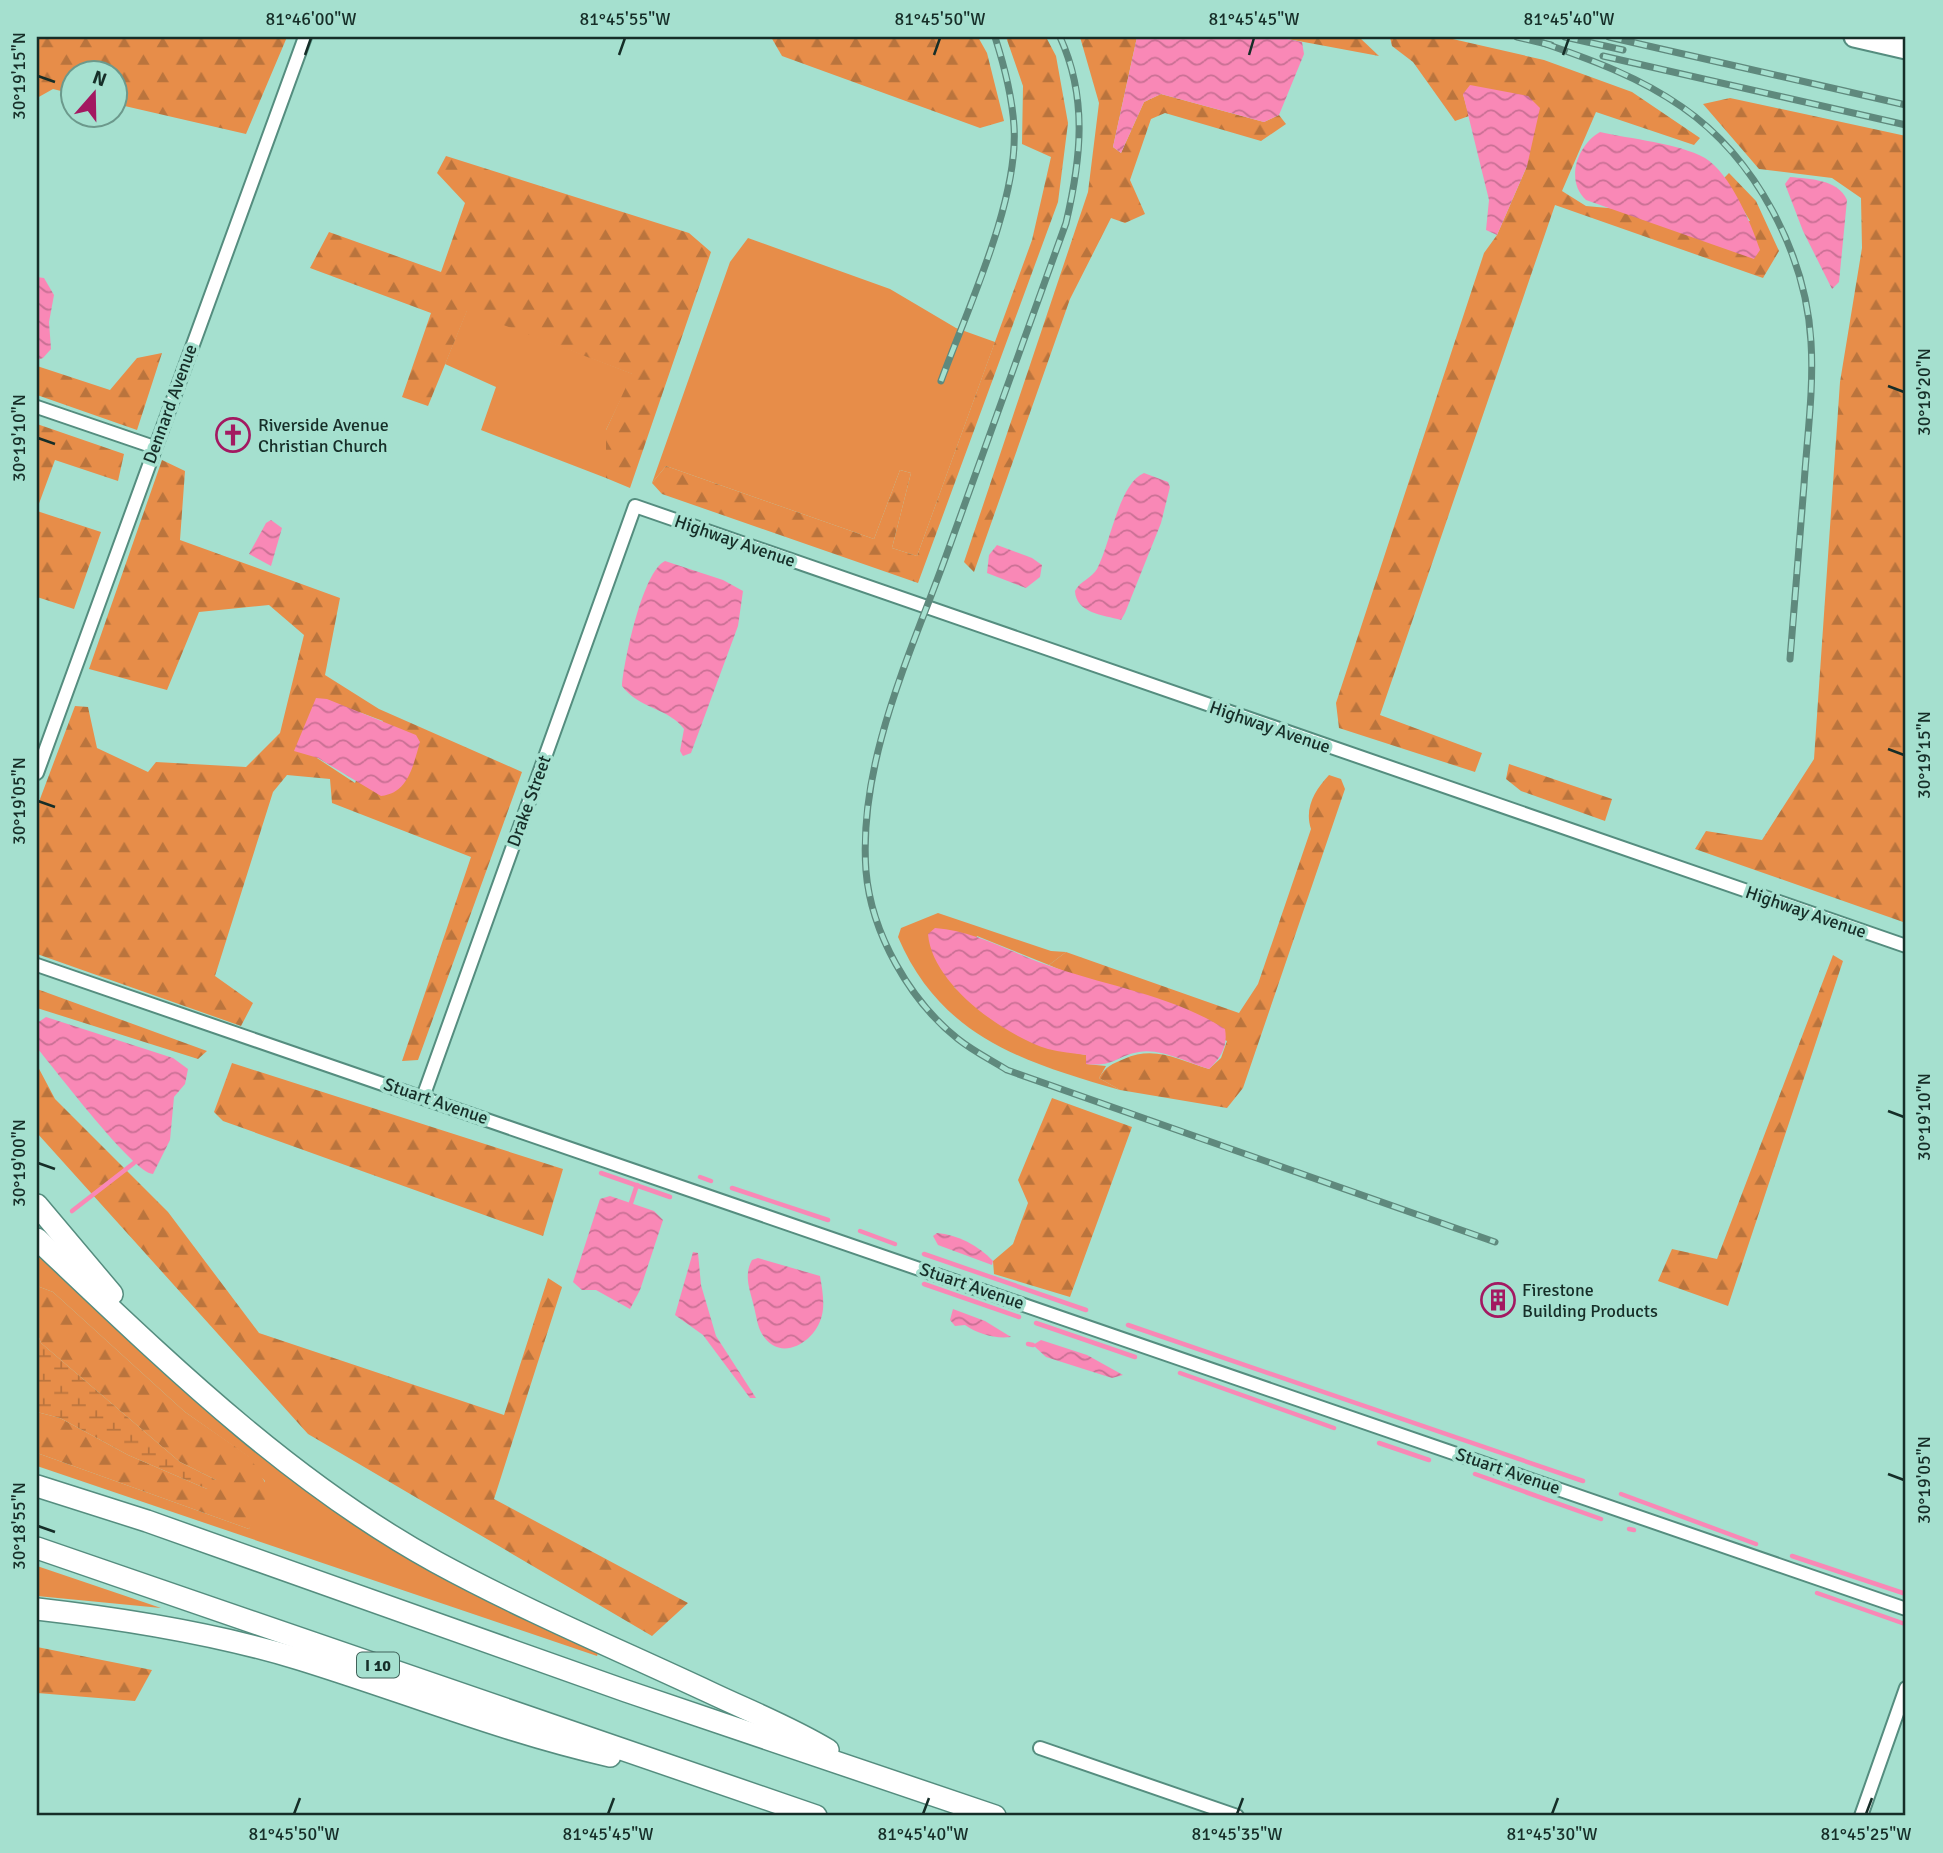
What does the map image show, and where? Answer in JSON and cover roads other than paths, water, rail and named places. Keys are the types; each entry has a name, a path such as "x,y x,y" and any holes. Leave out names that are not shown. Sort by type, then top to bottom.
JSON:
{"highway":[{"path":"37,1205 175,1368"},
{"path":"37,1239 175,1368 296,1470 434,1561 528,1609 809,1739 865,1772"},
{"path":"37,1486 147,1521 995,1816"},
{"name":"I 10","path":"37,1548 816,1816"},
{"path":"37,1609 172,1628 296,1658 551,1743 720,1782"}],"main road":[{"path":"1854,37 1906,49"}],"street":[{"name":"Dennard Avenue","path":"37,773 305,37"},
{"path":"37,407 154,447"},
{"name":"Highway Avenue","path":"635,506 1906,946"},
{"name":"Drake Street","path":"423,1097 635,506"},
{"name":"Stuart Avenue","path":"37,965 1906,1609"},
{"path":"1861,1816 1906,1688"},
{"path":"1040,1748 1237,1816"}],"water":[{"path":"1137,37 1277,37 1302,42 1304,54 1279,115 1264,122 1161,94 1144,102 1121,153 1113,147"},
{"path":"1470,85 1528,96 1540,108 1527,166 1497,235 1486,230 1489,200 1463,94"},
{"path":"1600,132 1681,149 1705,158 1714,165 1731,187 1751,226 1760,250 1754,259 1586,200 1576,183 1577,164 1585,145"},
{"path":"1790,177 1830,184 1843,193 1847,200 1839,282 1832,289 1803,231 1785,184"},
{"path":"37,277 44,278 54,295 49,322 51,349 43,358 37,360"},
{"path":"1144,473 1168,482 1170,487 1161,523 1121,620 1085,609 1075,591 1097,569 1122,501 1135,479"},
{"path":"271,520 282,528 271,566 249,554 266,523"},
{"path":"997,545 1032,558 1042,565 1040,577 1026,588 987,573 989,555"},
{"path":"665,561 723,580 743,591 738,626 691,753 683,756 680,751 684,729 678,722 629,694 622,686 626,657 642,598 657,568"},
{"path":"316,698 327,699 416,735 420,742 415,760 404,784 398,790 381,796 318,758 294,751"},
{"path":"935,928 964,933 1047,965 1161,999 1205,1017 1225,1029 1223,1051 1209,1069 1165,1054 1147,1051 1096,1065 1086,1064 1086,1055 1048,1049 1030,1042 991,1019 972,1005 956,988 932,953 928,934"},
{"path":"46,1017 173,1058 188,1069 185,1084 174,1097 170,1140 153,1174 143,1169 112,1139 37,1048 37,1023"},
{"path":"610,1196 654,1211 663,1220 640,1290 630,1309 596,1290 582,1290 573,1282 600,1199"},
{"path":"937,1233 953,1236 974,1246 993,1261 992,1265 938,1245 933,1236"},
{"path":"693,1252 698,1253 701,1285 716,1336 756,1398 750,1398 703,1335 675,1315"},
{"path":"758,1258 820,1276 822,1315 813,1334 796,1346 778,1347 770,1343 760,1331 748,1276 752,1260"},
{"path":"953,1309 985,1321 1011,1337 981,1333 965,1325 955,1326 950,1320"},
{"path":"1041,1340 1087,1355 1123,1375 1112,1378 1046,1357 1033,1345"}],"waterway":[{"path":"72,1211 134,1163"},
{"path":"601,1173 670,1197"},
{"path":"700,1177 711,1181"},
{"path":"631,1203 637,1185"},
{"path":"732,1188 828,1220"},
{"path":"860,1231 895,1244"},
{"path":"924,1254 1086,1310"},
{"path":"924,1284 1019,1317"},
{"path":"1036,1323 1135,1357"},
{"path":"1128,1325 1583,1481"},
{"path":"1028,1344 1033,1345"},
{"path":"1180,1373 1334,1428"},
{"path":"1379,1443 1429,1460"},
{"path":"1475,1474 1601,1519"},
{"path":"1621,1494 1756,1544"},
{"path":"1629,1529 1634,1530"},
{"path":"1792,1556 1906,1594"},
{"path":"1817,1593 1905,1624"}],"railway":[{"path":"941,381 989,255 1008,187 1014,126 995,37"},
{"path":"1060,37 1075,83 1079,129 1075,176 1066,223 903,671 878,750 866,831 866,871 876,918 896,964 924,1005 958,1039 1007,1070 1495,1242"},
{"path":"1517,37 1551,45"},
{"path":"1565,37 1623,50"},
{"path":"1609,37 1906,105"},
{"path":"1543,43 1632,78 1666,96 1709,128 1733,153 1754,181 1787,242 1807,309 1812,360 1790,659"},
{"path":"1603,56 1906,125"}],"place":[{"name":"Riverside Avenue Christian Church","path":"233,435"},
{"name":"Firestone Building Products","path":"1498,1300"}]}
